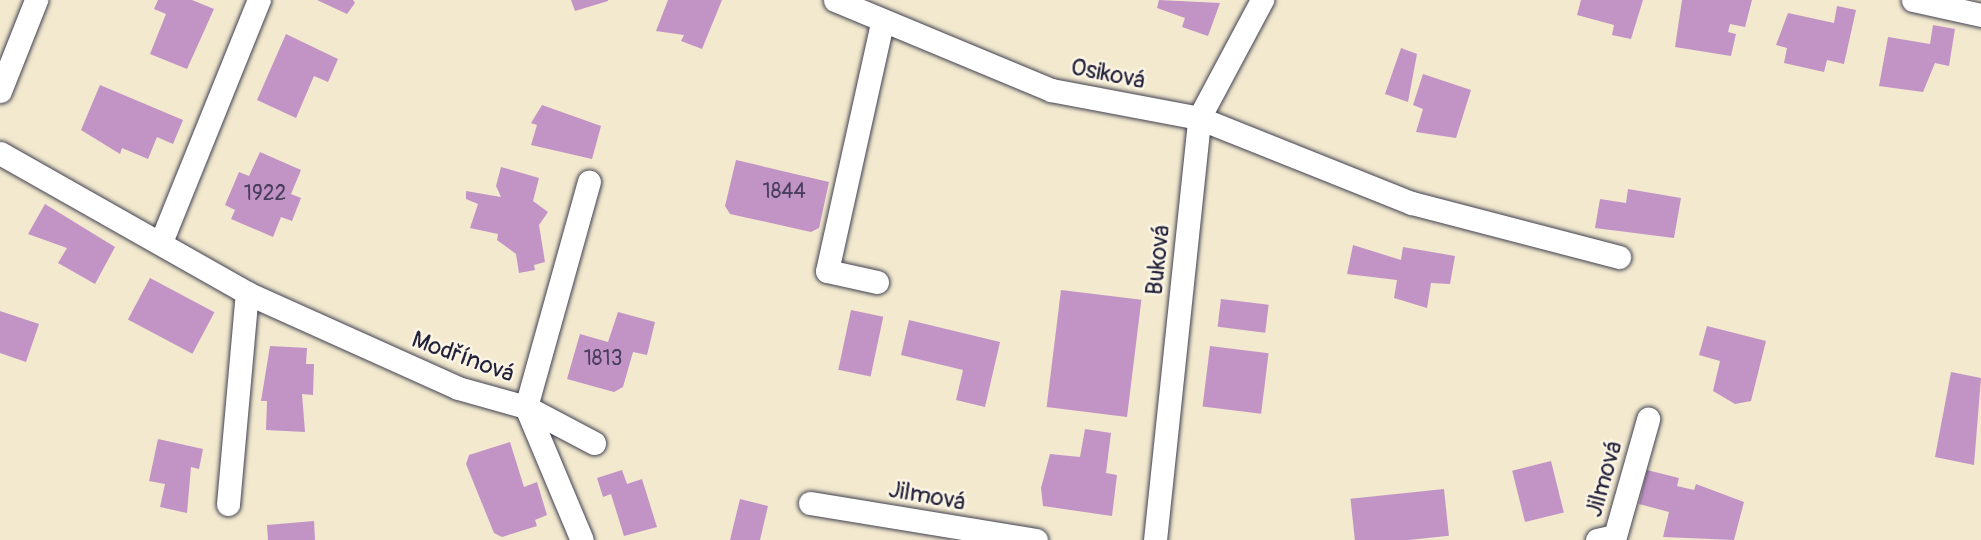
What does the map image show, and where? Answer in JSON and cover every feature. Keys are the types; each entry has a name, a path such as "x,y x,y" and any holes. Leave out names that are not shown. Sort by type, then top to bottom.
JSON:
{"street":[{"path":"0,91 36,0"},
{"path":"161,242 260,0"},
{"name":"Osiková","path":"835,0 882,23 1051,90 1199,118 1412,203 1619,257"},
{"name":"Buková","path":"1155,540 1199,118 1262,0"},
{"path":"1913,0 1981,15"},
{"path":"877,282 827,271 882,23"},
{"name":"Modřínová","path":"0,153 247,293 458,388 526,407 589,182"},
{"path":"228,504 247,293"},
{"path":"526,407 594,443"},
{"path":"526,407 582,540"},
{"name":"Jilmová","path":"1597,540 1615,536 1648,419"},
{"name":"Jilmová","path":"810,503 1035,540"}],"building":[{"path":"158,0 192,0 214,9 187,69 150,54 166,14 154,9"},
{"path":"317,0 353,0 355,3 347,14"},
{"path":"571,0 608,0 608,1 575,11"},
{"path":"668,0 722,0 702,49 681,41 684,35 656,31"},
{"path":"1159,0 1220,3 1208,36 1182,27 1185,18 1157,8"},
{"path":"1581,0 1643,0 1631,39 1612,35 1614,25 1577,15"},
{"path":"1682,0 1752,0 1745,27 1730,24 1728,32 1736,34 1731,56 1675,47"},
{"path":"1837,6 1856,10 1844,64 1827,60 1824,72 1784,63 1787,48 1776,45 1788,13 1834,23"},
{"path":"1933,25 1955,29 1949,66 1935,63 1923,92 1879,86 1888,37 1930,44"},
{"path":"286,34 338,59 328,82 314,76 296,118 257,100"},
{"path":"1401,48 1417,54 1408,102 1385,94"},
{"path":"1423,74 1471,90 1456,138 1416,132 1423,109 1413,105"},
{"path":"100,85 183,120 173,144 157,137 148,159 122,148 120,154 81,130"},
{"path":"542,105 601,126 592,159 531,145 537,125 531,123"},
{"path":"260,152 301,170 291,194 301,198 292,221 281,217 273,237 231,219 235,210 225,205 239,172 249,176"},
{"path":"736,160 829,182 819,228 811,232 730,214 725,206"},
{"path":"501,167 539,178 533,201 548,212 539,225 545,262 534,265 535,270 519,273 516,254 497,240 498,234 470,228 478,204 466,199 466,191 501,197 496,186"},
{"path":"1628,189 1681,198 1674,238 1595,228 1600,199 1626,203"},
{"path":"45,204 115,247 95,284 58,263 67,248 28,234"},
{"path":"1353,245 1401,260 1403,247 1455,256 1450,284 1431,283 1427,308 1394,298 1397,280 1347,274"},
{"path":"150,278 214,312 192,354 128,319"},
{"path":"1061,290 1141,300 1127,417 1047,407"},
{"path":"1221,299 1269,305 1265,333 1218,327"},
{"path":"851,310 883,317 871,377 838,370"},
{"path":"0,311 39,324 26,362 0,353"},
{"path":"618,312 655,322 647,355 633,352 623,387 614,392 567,379 580,334 608,342"},
{"path":"909,320 1000,342 985,407 956,400 963,370 901,355"},
{"path":"1707,326 1766,341 1751,401 1735,404 1713,391 1720,361 1699,355"},
{"path":"270,346 307,348 306,364 314,364 313,395 302,394 305,432 266,430 267,401 261,401"},
{"path":"1210,346 1269,353 1261,414 1203,407"},
{"path":"1951,372 1981,378 1974,465 1935,457"},
{"path":"1085,429 1111,433 1106,473 1117,475 1112,516 1043,506 1041,488 1050,454 1080,457"},
{"path":"158,439 203,449 199,469 191,467 187,513 160,507 165,484 149,481"},
{"path":"510,442 524,487 537,482 547,515 535,520 537,526 502,537 494,533 466,464 469,455"},
{"path":"1551,461 1564,512 1525,522 1512,471"},
{"path":"622,470 627,484 642,479 657,527 624,536 611,494 603,497 597,478"},
{"path":"1647,470 1679,478 1677,486 1694,490 1696,484 1744,502 1734,540 1663,537 1669,512 1639,504"},
{"path":"1444,489 1449,536 1408,540 1355,540 1351,499"},
{"path":"740,499 768,506 760,540 730,540"},
{"path":"314,521 315,540 268,540 267,525"}]}
